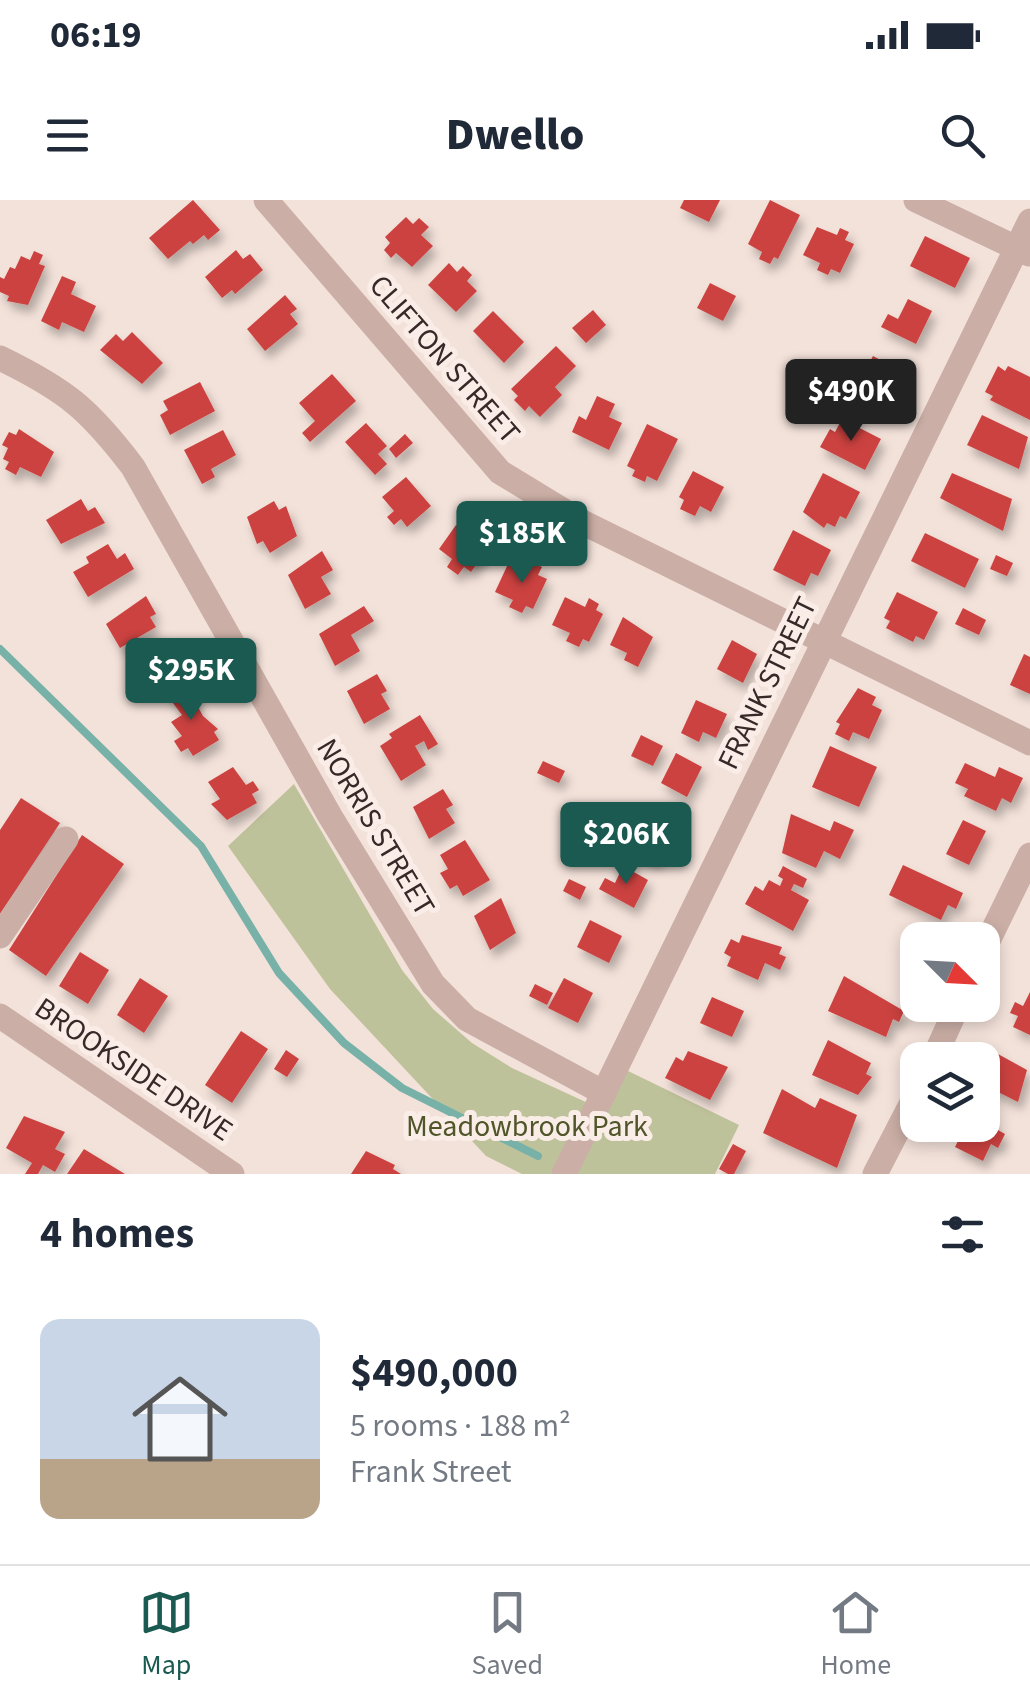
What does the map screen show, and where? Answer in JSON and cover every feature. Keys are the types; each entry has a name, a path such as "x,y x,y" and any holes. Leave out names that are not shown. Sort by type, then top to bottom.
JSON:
{"street":[{"name":"CLIFTON STREET","path":"266,200 500,472 582,522 1030,743"},
{"path":"916,200 1024,251"},
{"name":"FRANK STREET","path":"564,1174 824,640 1024,251 1030,221"},
{"name":"NORRIS STREET","path":"0,358 70,396 96,418 133,467 330,816 433,984 467,1019 604,1093"},
{"path":"0,936 66,839"},
{"path":"997,922 1030,855"},
{"name":"BROOKSIDE DRIVE","path":"0,1016 232,1174"},
{"path":"875,1174 900,1126"}],"green space":[{"name":"Meadowbrook Park","path":"294,784 402,970 433,1009 472,1043 512,1068 603,1110 624,1069 739,1125 715,1174 522,1174 486,1156 330,989 228,846"}],"building":[{"path":"193,200 220,230 208,240 204,235 193,244 190,241 168,259 149,238"},
{"path":"684,200 720,200 709,222 680,208"},
{"path":"770,200 800,215 778,259 774,257 770,264 759,259 762,252 748,244"},
{"path":"406,217 413,224 419,218 429,227 421,235 433,246 412,267 396,253 391,258 384,250 390,243 385,237"},
{"path":"817,227 837,235 840,228 849,232 845,240 854,244 840,273 831,269 828,275 817,270 820,263 803,255"},
{"path":"925,236 970,258 955,288 910,266"},
{"path":"236,250 243,259 250,254 263,270 235,294 232,290 222,298 205,277"},
{"path":"34,251 43,255 39,264 45,266 28,305 7,301 9,296 0,292 0,277 4,279 10,267 15,269 21,256 30,260"},
{"path":"449,263 457,272 463,266 472,275 467,281 477,291 456,312 428,285"},
{"path":"62,276 76,282 71,294 96,306 84,332 62,322 59,330 41,321"},
{"path":"710,283 736,296 723,321 697,308"},
{"path":"285,295 297,309 290,314 298,324 265,351 247,329"},
{"path":"908,299 932,311 916,344 881,327 888,314 898,319"},
{"path":"593,310 606,325 586,343 572,328"},
{"path":"493,311 524,342 504,363 473,331"},
{"path":"132,332 163,363 142,384 100,350 116,334 123,341"},
{"path":"556,346 576,366 555,387 562,395 540,417 529,406 525,411 514,400 518,396 511,389"},
{"path":"873,356 907,374 902,383 908,387 890,408 861,393 872,372 866,369"},
{"path":"998,366 1005,371 1008,366 1030,377 1030,420 990,400 993,396 985,392"},
{"path":"832,372 850,382 840,402 822,393"},
{"path":"332,374 356,401 310,442 302,433 315,421 299,403"},
{"path":"200,382 215,411 170,435 160,415 168,410 163,401"},
{"path":"597,396 615,404 609,417 622,423 609,450 572,432 579,416 586,420"},
{"path":"982,415 1028,437 1019,469 967,445"},
{"path":"842,419 881,439 865,470 820,447 830,429 835,432"},
{"path":"366,423 387,446 378,454 387,464 375,475 345,442"},
{"path":"647,424 678,439 657,481 647,476 645,482 632,476 635,470 627,466"},
{"path":"19,429 54,452 41,477 20,467 16,475 5,469 9,462 3,459 8,448 2,445 9,432 16,435"},
{"path":"223,430 236,455 211,469 215,477 202,484 184,450"},
{"path":"405,434 413,443 396,458 389,449"},
{"path":"693,471 724,487 711,512 700,506 695,516 680,509 684,500 679,497"},
{"path":"823,473 860,492 846,519 840,516 835,527 827,523 824,528 803,512"},
{"path":"952,473 1012,499 1003,531 940,498"},
{"path":"406,477 431,506 407,527 401,519 394,525 387,517 394,511 382,497"},
{"path":"81,499 88,511 95,507 105,523 61,544 46,520"},
{"path":"274,501 279,510 286,506 297,536 270,553 263,541 257,544 247,517"},
{"path":"456,525 488,548 471,572 464,567 458,575 447,567 452,559 439,549"},
{"path":"793,530 831,550 818,576 811,573 805,586 773,570"},
{"path":"925,533 979,559 965,588 911,561"},
{"path":"108,544 117,559 125,553 134,569 88,597 73,572 89,563 86,557"},
{"path":"322,551 333,570 321,577 331,594 305,609 288,575"},
{"path":"996,555 1013,563 1007,576 990,569"},
{"path":"534,563 542,567 538,575 547,579 533,609 526,606 522,613 509,607 513,600 495,592 508,564 530,570"},
{"path":"897,592 938,612 924,640 916,636 913,642 886,628 890,621 884,618"},
{"path":"146,596 156,614 150,617 156,627 120,648 106,624"},
{"path":"565,597 585,607 589,598 599,604 596,610 603,614 589,642 583,639 579,647 566,641 570,633 552,625"},
{"path":"364,606 374,621 351,635 360,651 335,666 319,634"},
{"path":"963,608 986,620 979,635 955,624"},
{"path":"623,617 653,637 638,667 624,660 627,653 610,645"},
{"path":"732,640 757,654 743,683 717,669"},
{"path":"1024,654 1030,657 1030,694 1010,685"},
{"path":"377,674 387,691 381,694 390,709 364,724 347,691"},
{"path":"185,683 203,716 218,729 214,732 219,740 193,756 188,748 181,752 174,741 182,736 171,722 182,715 166,694"},
{"path":"858,688 876,697 872,705 882,710 869,739 853,732 849,741 835,734 840,724 836,722"},
{"path":"696,700 727,714 716,738 703,732 699,742 681,733"},
{"path":"420,715 438,744 428,750 424,741 415,746 426,765 401,781 380,746 392,738 389,734"},
{"path":"641,735 663,746 653,766 631,756"},
{"path":"830,746 877,767 859,807 812,787"},
{"path":"676,753 702,767 687,797 661,783"},
{"path":"543,761 565,771 559,783 537,773"},
{"path":"965,763 995,777 999,767 1023,778 1011,803 1002,798 996,811 964,796 968,789 955,783"},
{"path":"233,767 246,785 253,781 259,790 252,794 257,803 227,820 211,804 220,799 208,782"},
{"path":"443,789 453,805 446,809 455,823 429,839 413,807"},
{"path":"21,798 60,823 0,914 0,830"},
{"path":"646,804 677,820 656,862 626,846"},
{"path":"791,814 830,831 834,821 854,830 840,859 824,851 816,868 782,853"},
{"path":"963,820 986,831 969,865 946,854"},
{"path":"82,835 124,864 46,976 9,950"},
{"path":"465,840 490,880 463,896 457,885 450,889 440,873 448,869 440,855"},
{"path":"903,865 963,893 956,909 948,905 941,920 889,895"},
{"path":"623,866 648,880 634,908 599,889 605,878 615,883"},
{"path":"783,866 807,879 803,888 794,884 791,890 809,900 793,931 745,904 755,886 763,891 769,880 780,886 783,879 778,876"},
{"path":"569,879 586,887 580,900 563,891"},
{"path":"501,898 516,933 490,950 474,916"},
{"path":"590,920 622,936 609,963 577,947"},
{"path":"742,935 782,947 779,954 786,957 780,970 765,963 758,980 727,966 731,957 724,953 731,939 739,943"},
{"path":"80,952 109,970 88,1004 59,986"},
{"path":"844,976 900,1009 900,1020 893,1019 886,1037 828,1011"},
{"path":"140,978 168,996 144,1033 117,1015"},
{"path":"564,978 593,993 578,1023 548,1008"},
{"path":"535,984 553,993 547,1005 529,996"},
{"path":"1030,992 1030,1035 1013,1027 1018,1016 1010,1013 1015,1002 1023,1006"},
{"path":"712,997 744,1011 732,1037 700,1023"},
{"path":"241,1031 268,1049 232,1103 205,1085"},
{"path":"828,1040 871,1063 866,1074 872,1077 858,1095 812,1075"},
{"path":"286,1050 299,1059 287,1077 274,1069"},
{"path":"688,1051 728,1067 710,1100 665,1078 676,1057 683,1061"},
{"path":"1000,1055 1027,1070 1018,1102 1000,1093"},
{"path":"782,1089 815,1108 820,1098 857,1115 837,1168 763,1133"},
{"path":"24,1116 65,1132 55,1149 65,1154 55,1172 43,1165 38,1174 25,1174 32,1163 6,1148"},
{"path":"1000,1131 1005,1134 998,1148 991,1144 983,1161 955,1147 958,1142 1000,1142"},
{"path":"733,1144 746,1151 734,1174 728,1174 719,1169"},
{"path":"84,1149 125,1174 67,1174"},
{"path":"366,1151 395,1165 393,1169 401,1174 351,1174"}],"waterway":[{"path":"0,649 201,846 279,973 344,1043 402,1088 538,1156"}]}
